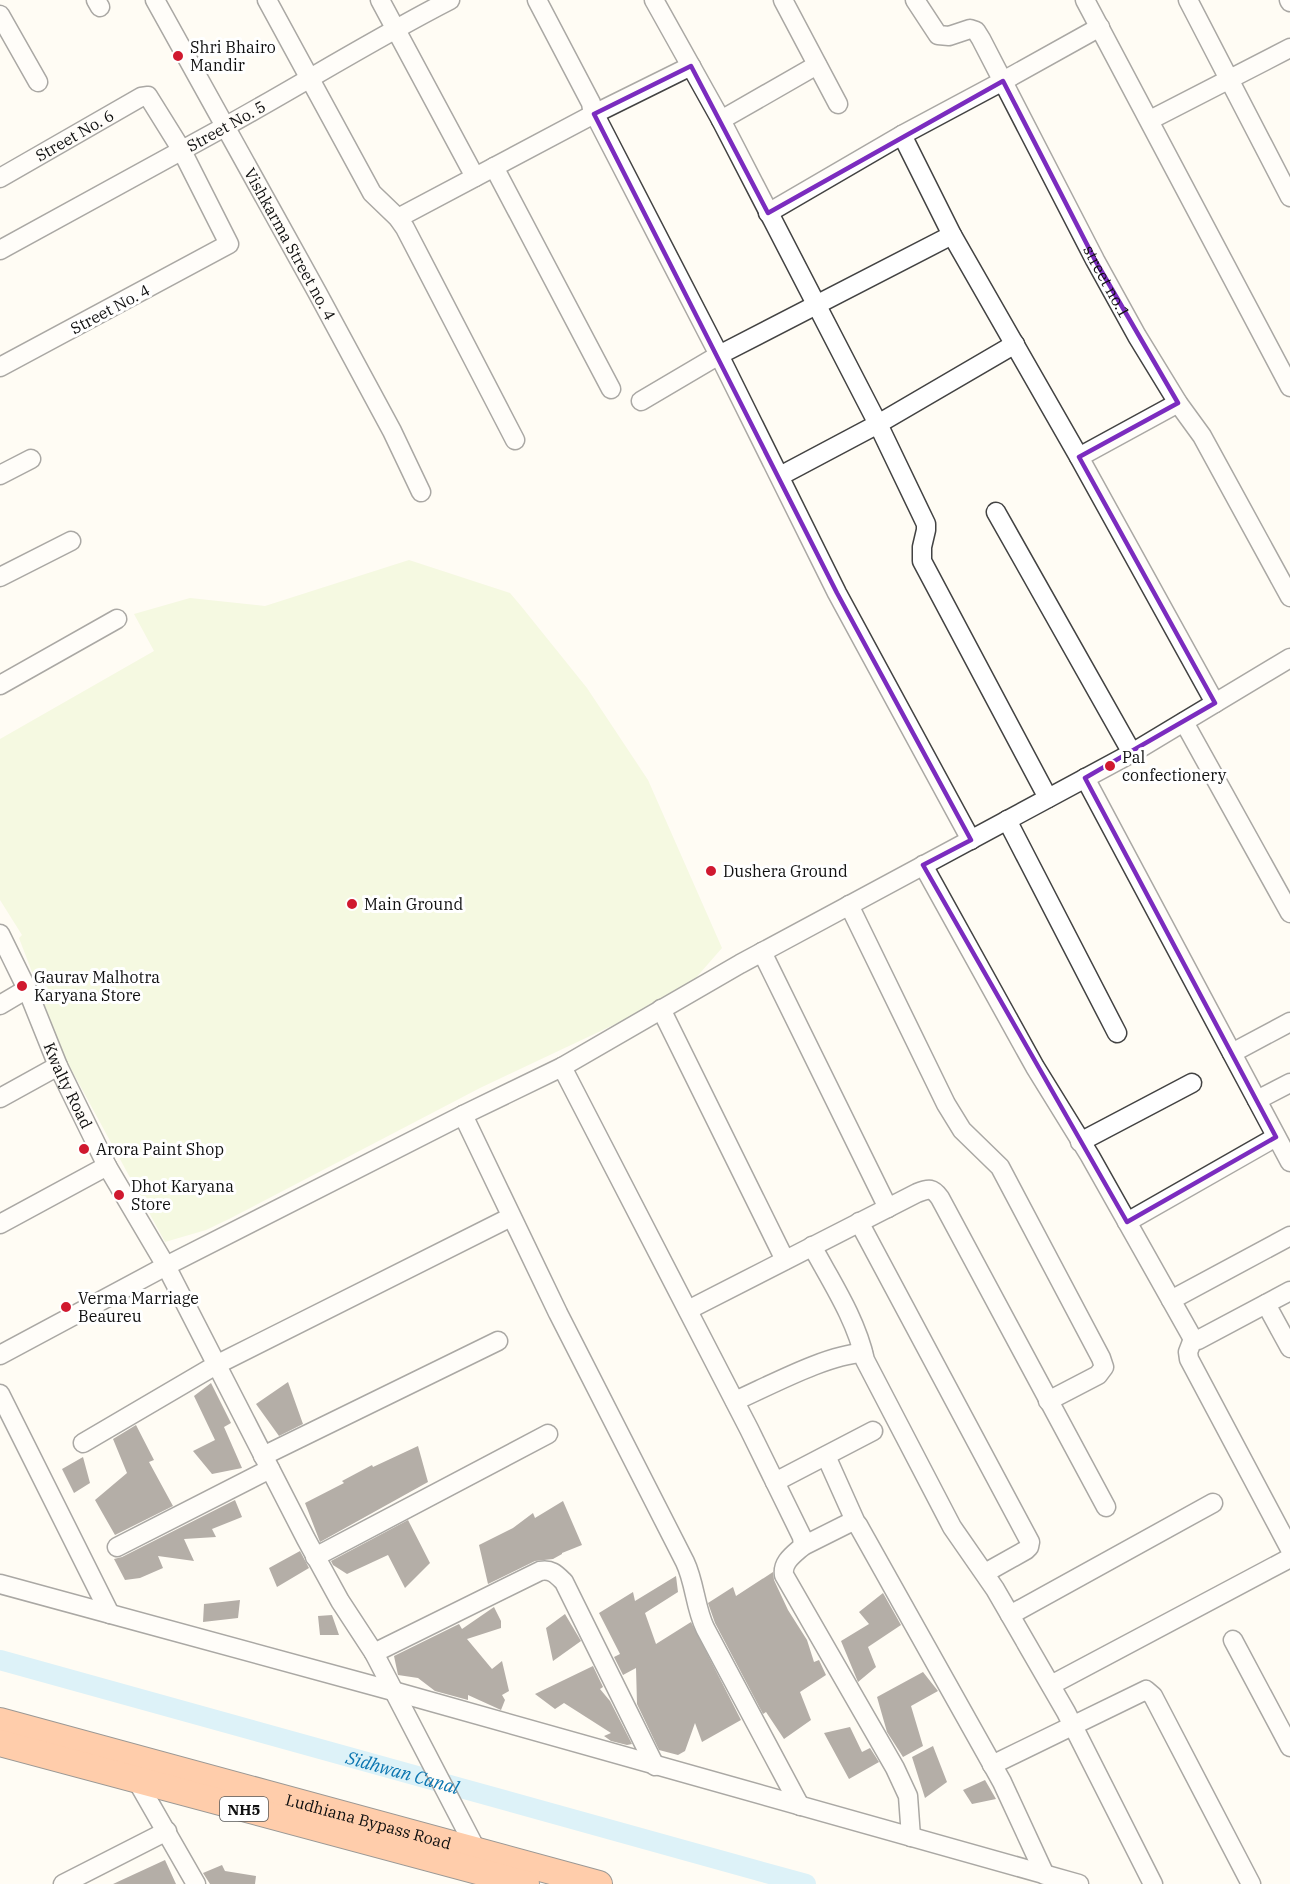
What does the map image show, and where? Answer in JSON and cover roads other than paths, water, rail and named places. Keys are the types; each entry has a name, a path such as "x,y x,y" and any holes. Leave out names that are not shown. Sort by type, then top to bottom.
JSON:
{"highway":[{"name":"Ludhiana Bypass Road","path":"0,1721 471,1840 599,1884"},
{"name":"Ludhiana Bypass Road","path":"0,1743 491,1879 526,1884"}],"street":[{"name":"Vishkarma Street no. 4","path":"155,0 227,126 392,431 421,492"},
{"path":"267,0 372,193 398,219 515,440"},
{"path":"380,0 475,177"},
{"name":"Street No. 5","path":"0,250 181,149 227,126 395,28 450,0"},
{"path":"537,0 719,355 837,592 971,840"},
{"path":"654,0 721,120 878,424 926,524 922,561 1048,798"},
{"path":"783,0 838,104"},
{"name":"street no.1","path":"915,0 938,35 949,36 965,29 976,31 1100,270 1178,403 1202,436 1290,597"},
{"path":"1085,0 1290,387"},
{"path":"1188,0 1290,197"},
{"path":"0,15 38,82"},
{"path":"768,213 902,135 1100,27"},
{"path":"1149,120 1290,48"},
{"path":"721,120 818,64"},
{"path":"398,219 594,114 691,66"},
{"name":"Street No. 6","path":"0,178 141,97 149,97 181,149"},
{"path":"902,135 952,235 1079,457 1215,704"},
{"name":"Street No. 4","path":"0,367 227,246 229,240 181,149"},
{"path":"494,167 611,389"},
{"path":"641,401 719,355 952,235"},
{"path":"780,476 878,424 1015,344"},
{"path":"1079,457 1178,403"},
{"path":"0,475 31,459"},
{"path":"996,512 1132,753"},
{"path":"0,577 71,541"},
{"path":"0,685 117,619"},
{"path":"0,1355 166,1266 562,1067 762,952 1132,753 1290,658"},
{"path":"1184,722 1290,913"},
{"path":"1085,778 1290,1162"},
{"path":"1007,820 1117,1033"},
{"path":"923,865 1030,1058 1127,1222 1192,1339 1188,1352 1189,1359 1289,1548 1051,1685"},
{"path":"849,905 946,1104 962,1130 1000,1167 1101,1358 1104,1367 1098,1375 1048,1401"},
{"name":"Kwalty Road","path":"0,934 27,989 58,1066 107,1166 166,1266 315,1557 374,1653 491,1879"},
{"path":"762,952 888,1208"},
{"path":"0,1005 27,989"},
{"path":"661,1009 785,1260"},
{"path":"1232,1053 1290,1022"},
{"path":"0,1098 58,1066"},
{"path":"562,1067 735,1401 802,1537 803,1546"},
{"path":"1080,1142 1192,1083"},
{"path":"1257,1100 1290,1083"},
{"path":"463,1115 582,1363 685,1562 692,1577 699,1614 705,1628 800,1806"},
{"path":"1127,1222 1276,1137"},
{"path":"0,1224 107,1166"},
{"path":"688,1310 917,1193 934,1190 1106,1507"},
{"path":"83,1443 216,1365 511,1217"},
{"path":"859,1222 1030,1542 1026,1550 985,1574"},
{"path":"1170,1300 1290,1236"},
{"path":"812,1246 853,1324 865,1360 880,1391 952,1527 985,1574 1051,1685 1153,1884"},
{"path":"1192,1339 1198,1340 1290,1292"},
{"path":"1266,1304 1290,1348"},
{"path":"117,1547 267,1463 498,1341"},
{"path":"735,1401 831,1359 850,1353 863,1353"},
{"path":"0,1394 110,1614"},
{"path":"775,1482 873,1431"},
{"path":"315,1557 548,1434"},
{"path":"826,1456 856,1523 992,1765 1045,1875"},
{"path":"1010,1615 1213,1503"},
{"path":"856,1523 849,1523 803,1546 789,1558 784,1566 784,1575 895,1768 908,1796 911,1837"},
{"path":"374,1653 540,1571 555,1572 564,1582 655,1766"},
{"path":"0,1584 393,1691 1078,1884"},
{"path":"1233,1640 1290,1747"},
{"path":"992,1765 1146,1690 1150,1692 1251,1884"},
{"path":"137,1781 196,1884"},
{"path":"63,1884 167,1831"}],"waterway":[{"name":"Sidhwan Canal","path":"0,1660 806,1884"}],"place":[{"name":"Shri Bhairo Mandir","path":"178,56"},
{"name":"Pal confectionery","path":"1110,766"},
{"name":"Dushera Ground","path":"711,871"},
{"name":"Main Ground","path":"352,904"},
{"name":"Gaurav Malhotra Karyana Store","path":"22,986"},
{"name":"Arora Paint Shop","path":"84,1149"},
{"name":"Dhot Karyana Store","path":"119,1195"},
{"name":"Verma Marriage Beaureu","path":"66,1307"}]}
